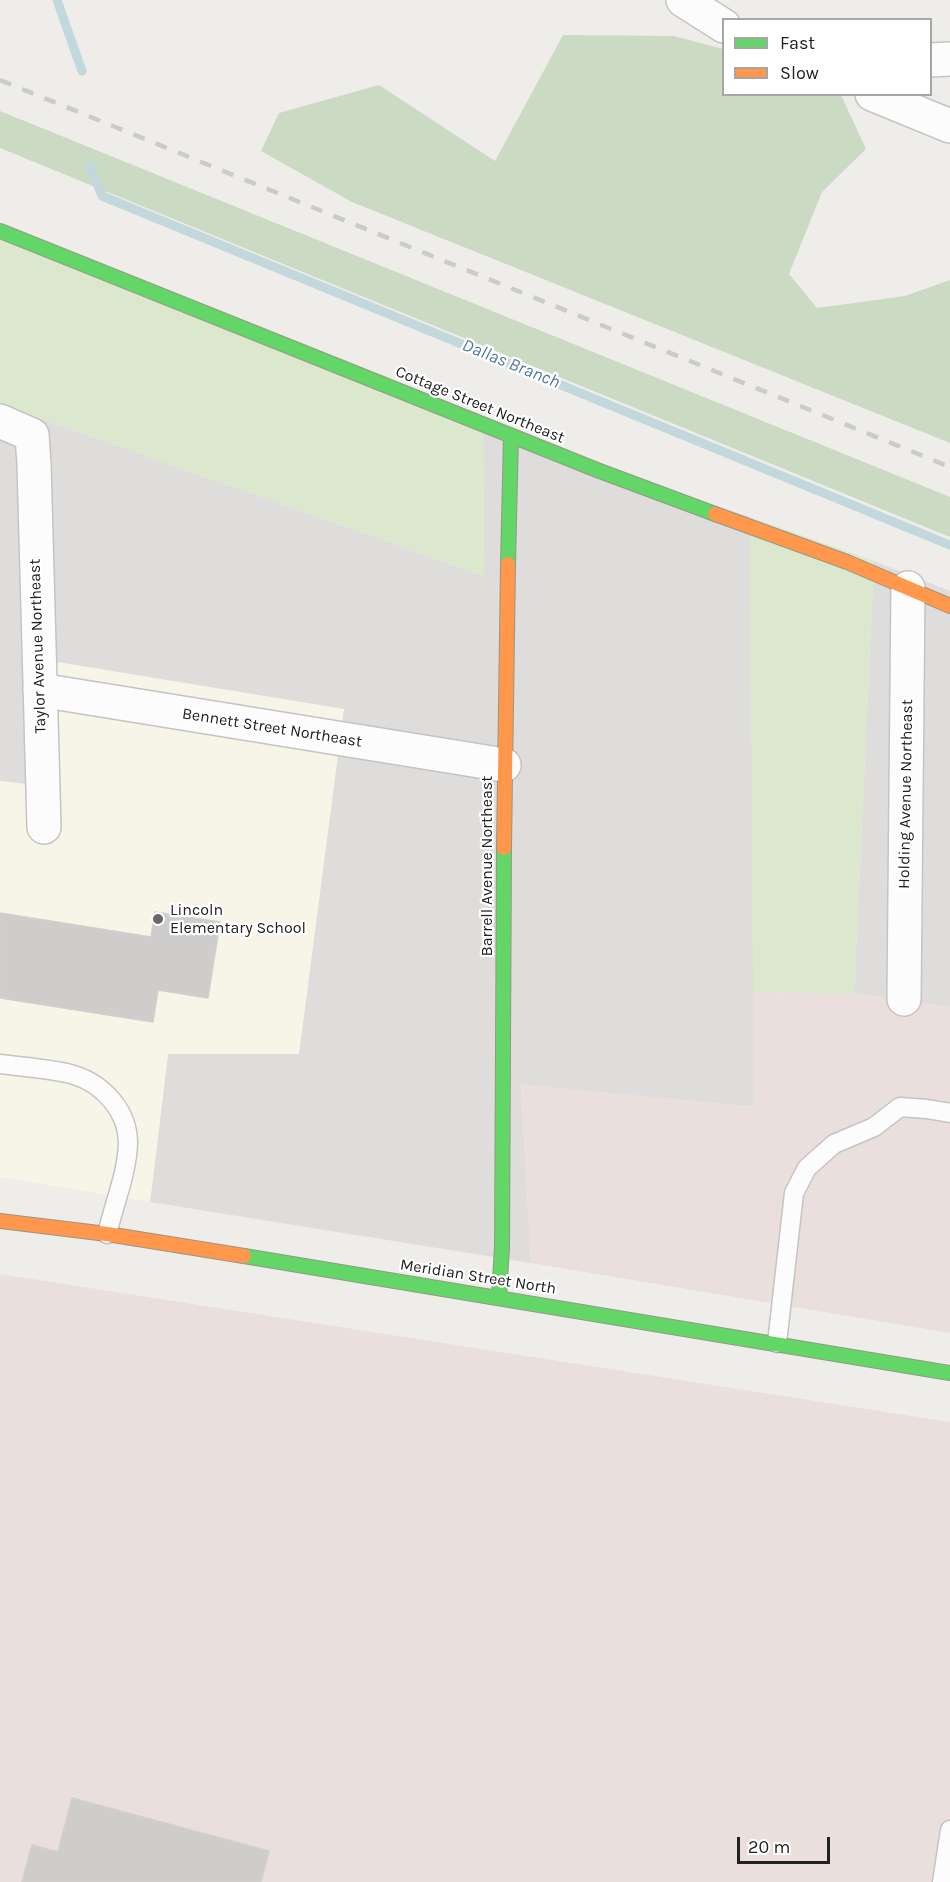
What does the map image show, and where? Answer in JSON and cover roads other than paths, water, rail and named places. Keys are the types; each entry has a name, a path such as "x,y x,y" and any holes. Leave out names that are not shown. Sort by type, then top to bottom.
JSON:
{"street":[{"path":"685,1 722,25"},
{"path":"932,60 950,59"},
{"path":"877,96 950,126"},
{"name":"Cottage Street Northeast","path":"0,231 597,470 847,562 950,606"},
{"name":"Taylor Avenue Northeast","path":"0,421 32,435 44,827"},
{"name":"Barrell Avenue Northeast","path":"499,1297 502,1247 504,765 512,436"},
{"name":"Holding Avenue Northeast","path":"904,999 909,588"},
{"name":"Bennett Street Northeast","path":"40,690 504,765"},
{"name":"Meridian Street North","path":"0,1221 107,1234 950,1373"}],"lane":[{"path":"0,1064 74,1075 96,1086 110,1097 118,1109 126,1126 128,1142 121,1183 107,1234"},
{"path":"777,1343 794,1193 807,1168 834,1143 874,1127 900,1107 927,1108 950,1113"},
{"path":"942,1882 950,1830"}],"waterway":[{"name":"Dallas Branch","path":"57,0 82,71"},
{"name":"Dallas Branch","path":"90,166 102,196 950,545"}],"railway":[{"path":"0,80 950,467"}],"place":[{"name":"Lincoln Elementary School","path":"158,919"}]}
